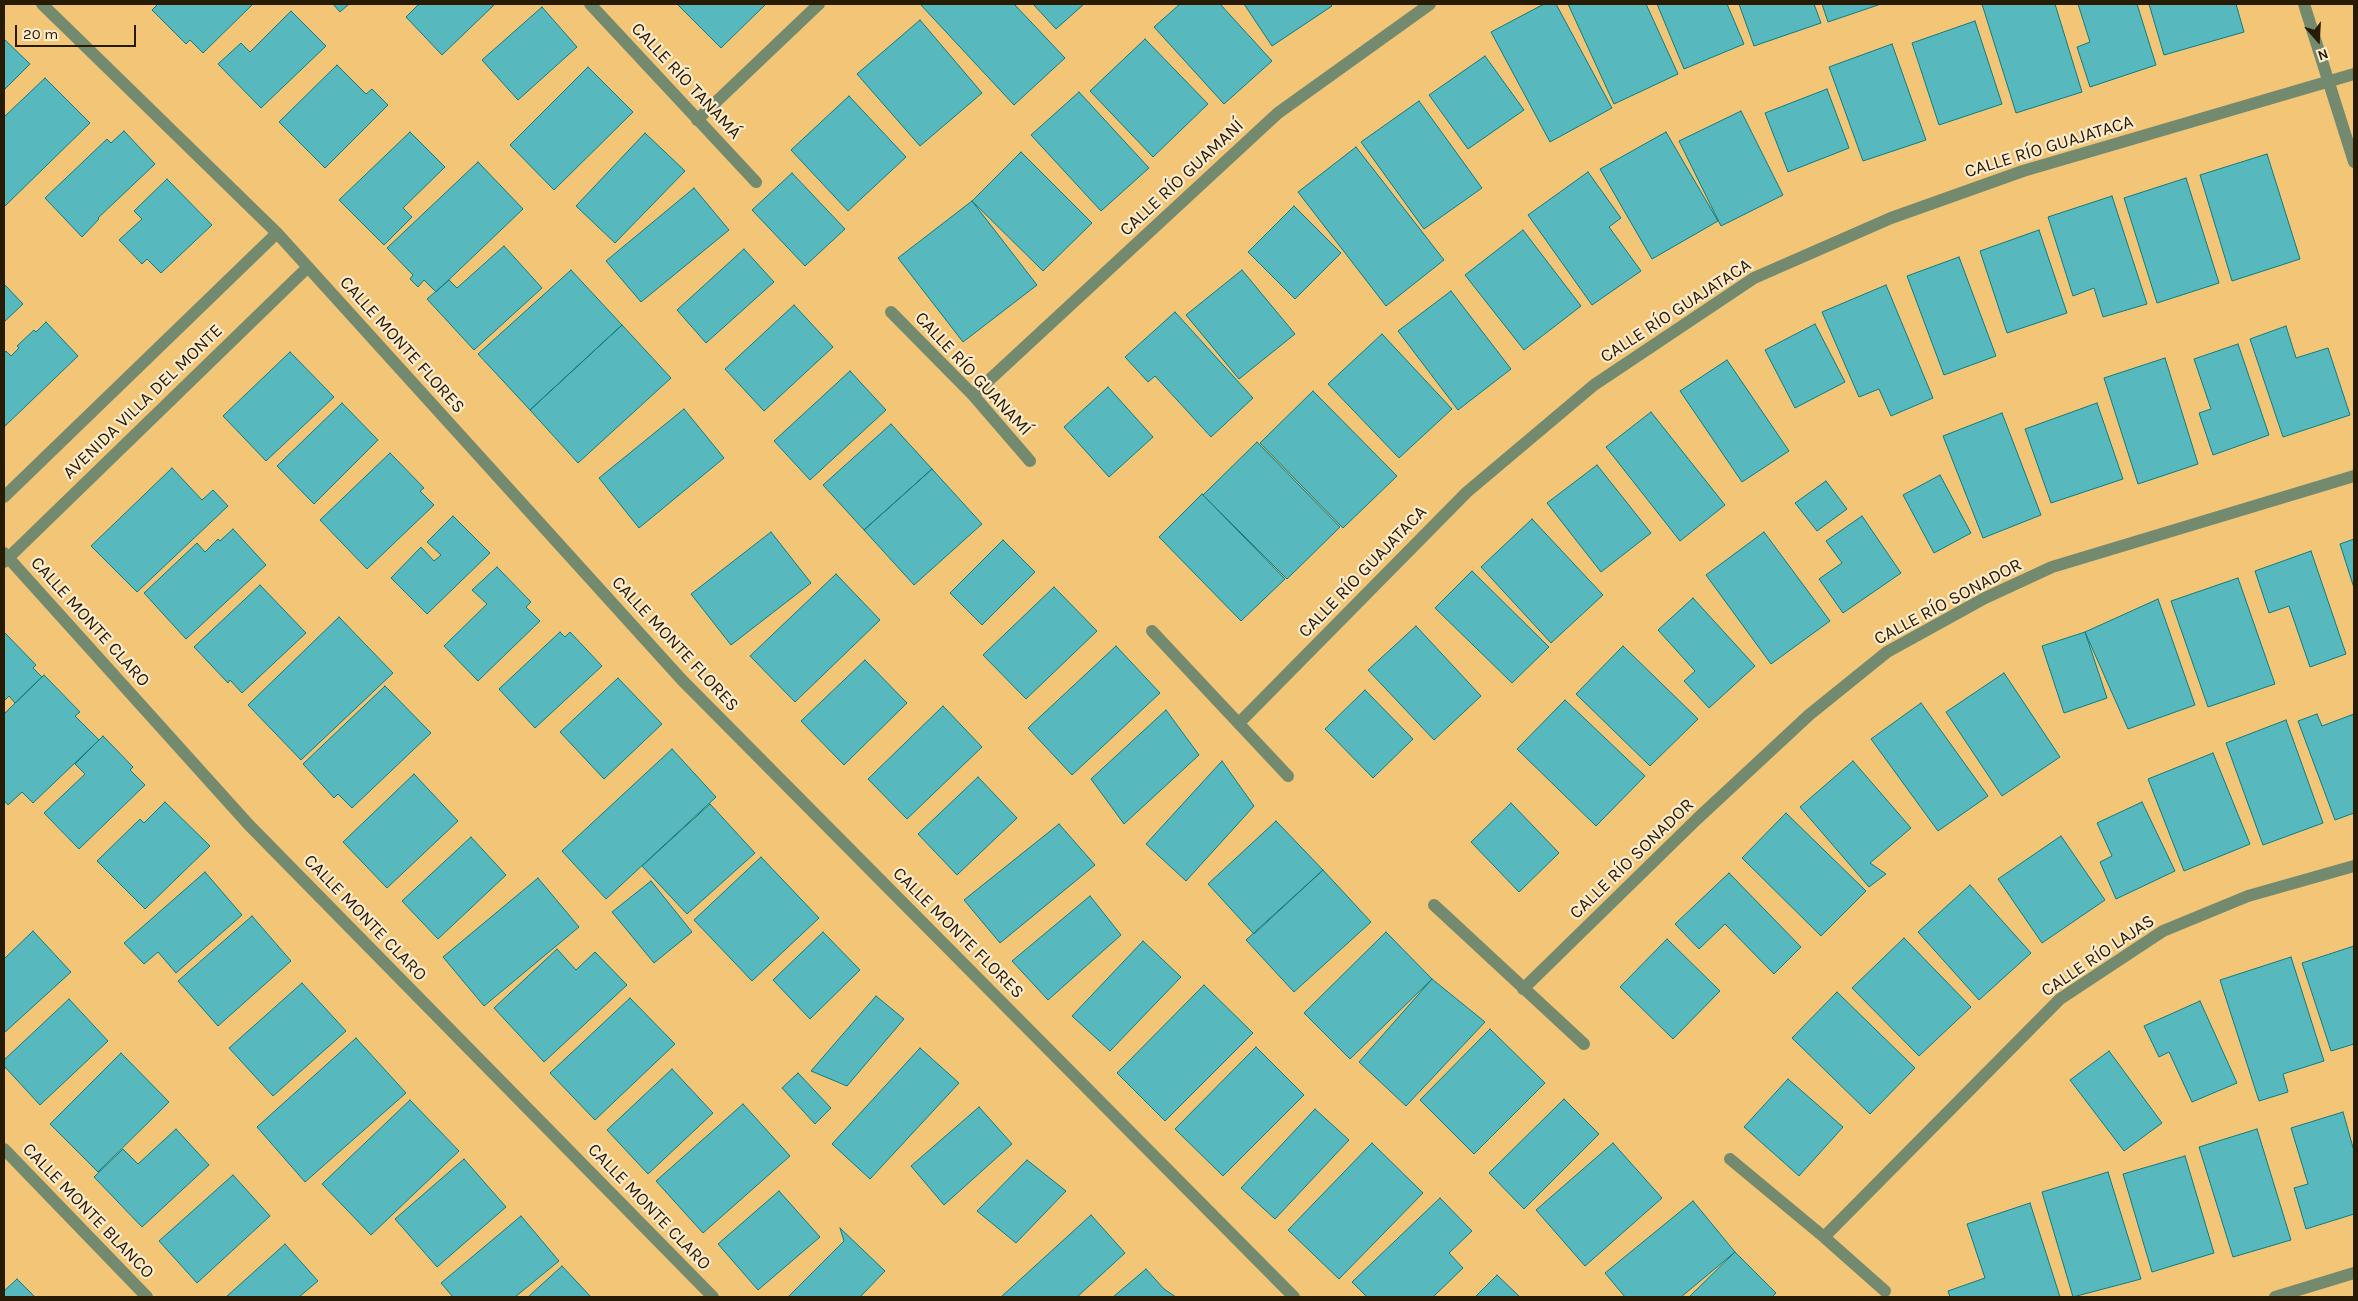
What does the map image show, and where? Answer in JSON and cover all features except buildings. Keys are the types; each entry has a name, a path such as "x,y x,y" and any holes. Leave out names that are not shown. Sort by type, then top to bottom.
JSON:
{"street":[{"name":"CALLE MONTE FLORES","path":"42,4 308,266 682,680 1294,1297"},
{"name":"CALLE RÍO TANAMÁ","path":"590,4 756,182"},
{"path":"697,120 819,4"},
{"name":"CALLE RÍO GUAMANÍ","path":"973,395 1278,113 1430,4"},
{"path":"2304,4 2354,162"},
{"name":"CALLE RÍO GUAJATACA","path":"1240,722 1467,492 1594,385 1754,278 1891,218 2023,171 2354,74"},
{"name":"AVENIDA VILLA DEL MONTE","path":"4,497 276,233"},
{"name":"AVENIDA VILLA DEL MONTE","path":"5,558 308,266"},
{"name":"CALLE RÍO GUANAMÍ","path":"891,312 973,395 1030,461"},
{"name":"CALLE RÍO SONADOR","path":"1523,990 1696,819 1788,734 1887,652 1985,598 2052,567 2354,476"},
{"name":"CALLE MONTE CLARO","path":"5,558 249,825 713,1297"},
{"path":"1152,631 1240,722 1288,776"},
{"name":"CALLE RÍO LAJAS","path":"1824,1237 2060,999 2163,930 2248,896 2354,866"},
{"path":"1434,905 1523,990 1584,1044"},
{"name":"CALLE MONTE BLANCO","path":"4,1149 146,1297"},
{"path":"1730,1159 1824,1237 1885,1291"},
{"path":"2275,1297 2354,1273"}]}
